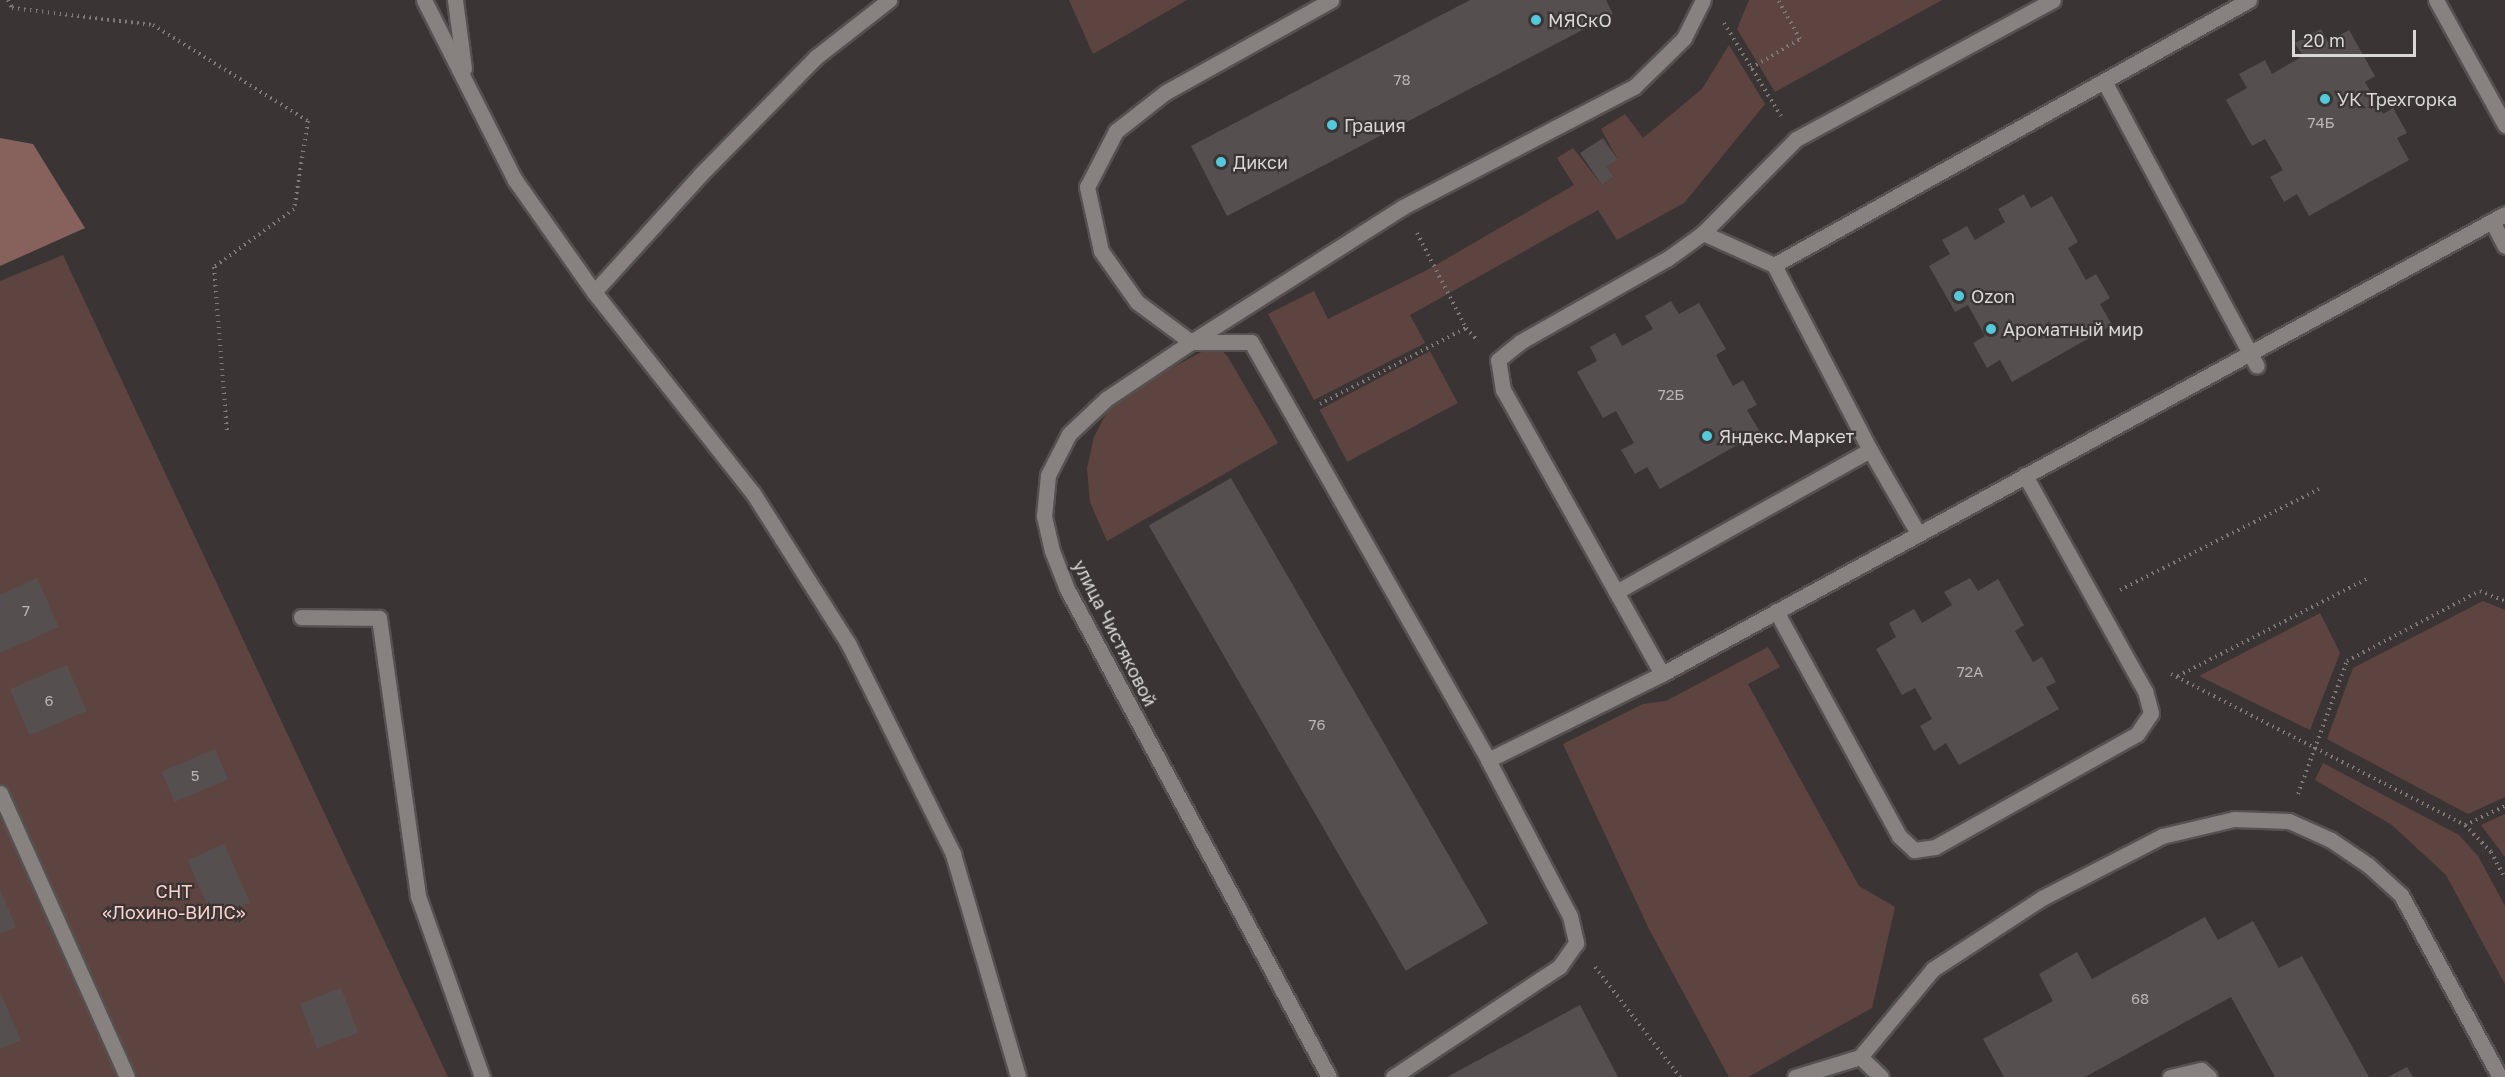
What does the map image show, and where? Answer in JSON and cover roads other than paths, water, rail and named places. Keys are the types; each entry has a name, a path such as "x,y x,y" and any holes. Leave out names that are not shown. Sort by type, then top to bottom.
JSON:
{"street":[{"path":"424,0 515,180 594,292 753,493 848,643 953,854 1018,1077"},
{"path":"455,0 466,80"},
{"path":"594,292 701,174 816,57 889,0"},
{"path":"1331,0 1166,92 1116,131 1088,187 1101,252 1137,302 1191,342 1251,342 1488,760 1570,916 1576,943 1559,967 1393,1077"},
{"name":"улица Чистяковой","path":"1329,1077 1067,589 1052,551 1044,516 1048,475 1069,434 1106,399 1191,342 1403,207 1634,87 1684,38 1703,0"},
{"path":"1662,674 1503,390 1498,360 1520,342 1666,259 1703,233 1796,140 2053,0"},
{"path":"1774,265 2249,0"},
{"path":"2436,0 2505,125"},
{"path":"2104,81 2253,359"},
{"path":"1488,760 1662,674 2025,475 2253,359 2318,324 2498,217 2505,246"},
{"path":"1703,233 1774,265 1870,450 1918,533"},
{"path":"1616,592 1870,450"},
{"path":"1776,611 1899,836 1914,850 1935,847 2137,734 2151,713 2145,691 2025,475"},
{"path":"301,617 379,618 418,896 482,1077"},
{"path":"0,793 128,1077"},
{"path":"1795,1077 1860,1057 1933,969 2042,898 2162,836 2234,819 2289,821 2340,846 2368,865 2401,896 2500,1077"},
{"path":"1860,1057 1881,1077"},
{"path":"2170,1077 2201,1070 2209,1077"}],"place":[{"name":"МЯСкО","path":"1536,20"},
{"name":"УК Трехгорка","path":"2325,99"},
{"name":"Грация","path":"1332,125"},
{"name":"Дикси","path":"1221,162"},
{"name":"Ozon","path":"1959,296"},
{"name":"Ароматный мир","path":"1991,329"},
{"name":"Яндекс.Маркет","path":"1707,436"}],"park label":[{"name":"СНТ «Лохино-ВИЛС»","path":"174,902"}]}
